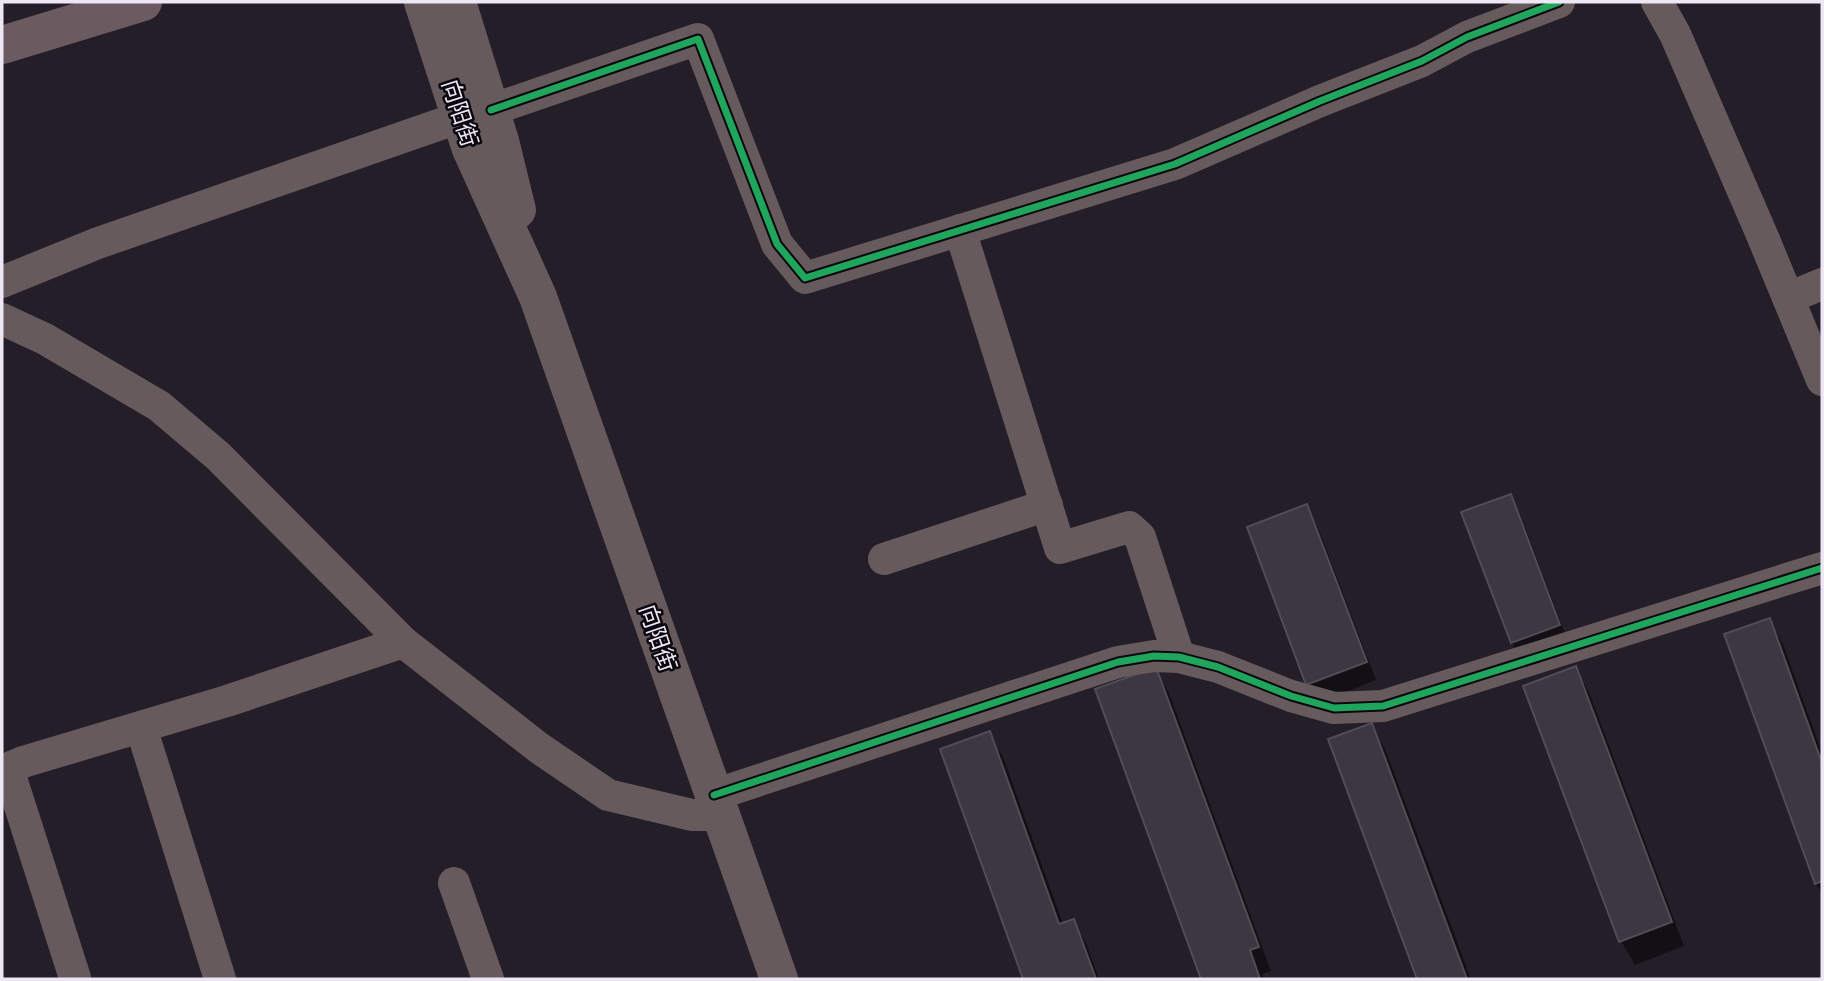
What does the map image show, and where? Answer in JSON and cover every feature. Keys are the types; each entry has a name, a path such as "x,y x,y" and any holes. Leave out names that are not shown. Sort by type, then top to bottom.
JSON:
{"main road":[{"path":"2,45 143,2"}],"street":[{"name":"向阳街","path":"424,2 476,113 500,141 538,297 779,979"},
{"name":"向阳街","path":"457,2 476,113"},
{"path":"2,282 98,243 698,39 777,244 805,278 1175,164 1320,101 1422,61 1467,37 1559,2"},
{"path":"1657,2 1675,34 1822,380"},
{"path":"960,230 1060,548 1129,527 1140,537 1179,657"},
{"path":"1788,298 1822,284"},
{"path":"2,318 45,339 159,406 218,456 403,642 539,748 608,795 692,815 1118,662 1154,656 1179,657 1218,667 1291,696 1334,708 1383,706 1822,568"},
{"path":"884,559 1047,505"},
{"path":"75,978 9,768 227,701 403,642"},
{"path":"141,727 220,979"},
{"path":"454,883 488,979"}],"building":[{"path":"1511,494 1560,625 1511,643 1461,512"},
{"path":"1307,504 1367,662 1306,685 1247,527"},
{"path":"1770,618 1822,763 1822,881 1815,884 1724,634"},
{"path":"1576,666 1672,922 1619,942 1523,686"},
{"path":"1156,667 1259,947 1250,950 1260,979 1201,979 1095,689"},
{"path":"1372,723 1467,979 1417,979 1328,739"},
{"path":"990,731 1059,924 1074,919 1096,979 1023,979 940,749"}],"cycle path":[{"path":"491,110 698,39 777,244 805,278 1175,164 1320,101 1422,61 1467,37 1559,2"},
{"path":"714,795 1118,662 1154,656 1179,657 1218,667 1291,696 1334,708 1383,706 1822,568"}]}
